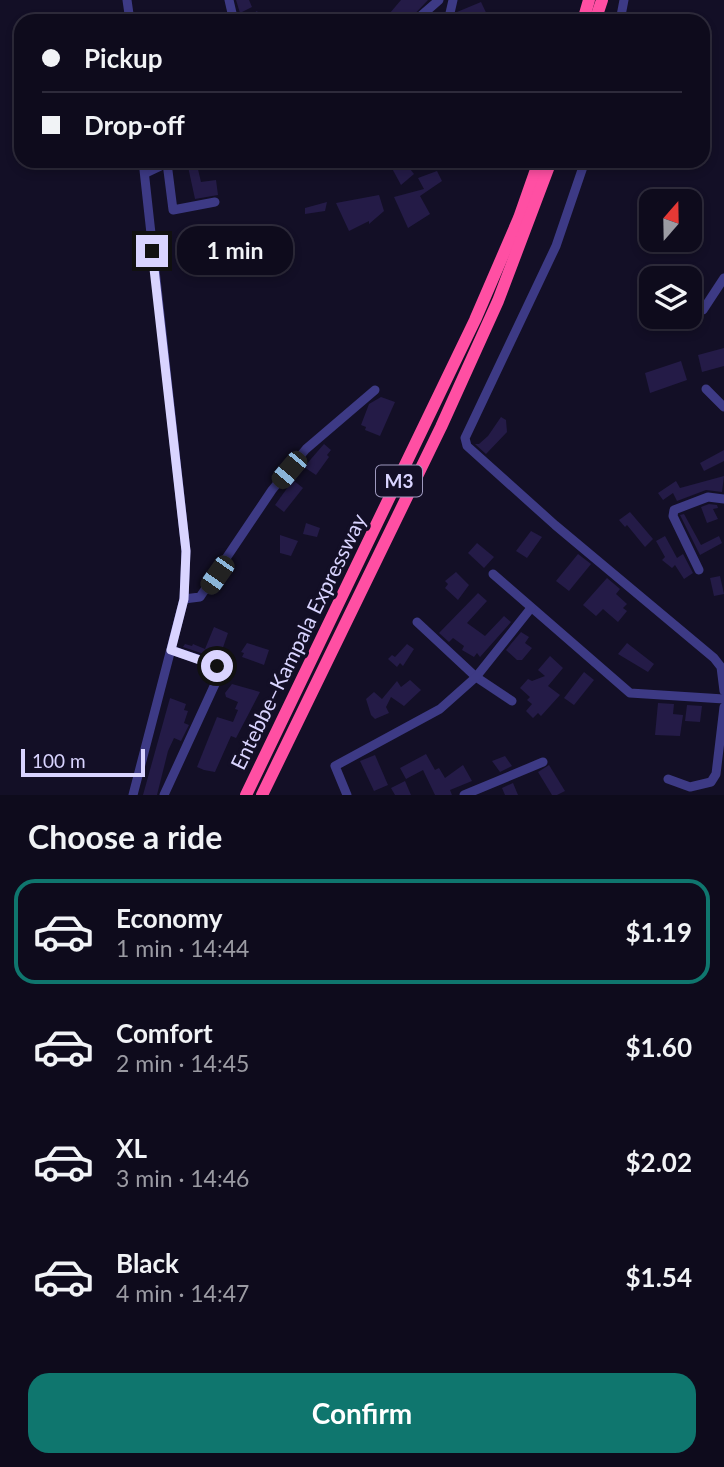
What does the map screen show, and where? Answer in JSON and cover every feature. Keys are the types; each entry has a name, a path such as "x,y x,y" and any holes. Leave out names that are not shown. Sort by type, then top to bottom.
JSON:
{"highway":[{"name":"Entebbe–Kampala Expressway","path":"246,795 475,320 519,218 537,168"},
{"name":"Entebbe–Kampala Expressway","path":"262,795 447,414 498,301 548,168"}],"street":[{"path":"229,0 232,13"},
{"path":"423,14 439,0"},
{"path":"133,795 184,599 186,551 144,168"},
{"path":"145,173 156,168"},
{"path":"170,168 173,210 215,202"},
{"path":"583,168 556,246 465,438 467,446 507,484 714,658 721,667 724,691"},
{"path":"702,310 724,278"},
{"path":"706,389 724,407"},
{"path":"184,599 201,597 280,480 306,449 375,390"},
{"path":"699,570 673,516 674,510 708,497 724,499"},
{"path":"492,575 630,693 724,699"},
{"path":"347,795 335,766 440,709 476,677 531,608"},
{"path":"417,622 476,677 512,701"},
{"path":"164,795 221,671 216,665 171,650"},
{"path":"668,779 690,787 711,782 716,774 724,707"},
{"path":"464,795 544,762"}],"building":[{"path":"236,0 249,0 252,7 240,13"},
{"path":"401,0 428,0 415,14 390,13"},
{"path":"481,2 487,14 458,14 457,12"},
{"path":"188,168 198,168 201,182 216,180 218,195 195,199"},
{"path":"392,168 409,168 414,174 401,185"},
{"path":"437,171 442,181 420,196 430,214 408,228 394,197 424,189 418,178"},
{"path":"379,195 384,211 369,224 369,221 349,231 336,203"},
{"path":"327,202 325,211 305,214 305,208"},
{"path":"724,348 724,366 702,372 698,355"},
{"path":"681,361 687,380 650,393 645,373"},
{"path":"381,397 395,402 380,436 365,430 366,427 361,425 369,404"},
{"path":"501,417 506,420 507,432 486,454 475,444 488,436"},
{"path":"324,444 331,450 316,475 304,467"},
{"path":"724,450 724,461 704,471 700,463"},
{"path":"724,476 722,492 706,490 677,501 673,493 663,500 658,493 676,481 680,488"},
{"path":"293,480 303,488 284,512 275,505"},
{"path":"717,505 718,508 713,509 718,519 707,523 701,507"},
{"path":"630,512 653,539 645,547 627,525 625,527 619,520"},
{"path":"684,514 701,545 719,536 722,543 700,555 680,515"},
{"path":"306,523 320,528 317,537 303,534"},
{"path":"531,531 542,537 527,558 516,551"},
{"path":"280,535 298,541 291,556 280,553"},
{"path":"665,536 677,558 683,554 693,573 684,579 675,565 672,568 662,560 665,557 656,541"},
{"path":"477,543 494,557 484,568 468,553"},
{"path":"578,554 591,564 569,591 556,581"},
{"path":"456,572 469,585 458,600 445,588 448,584 445,581"},
{"path":"720,576 724,594 714,596 710,578"},
{"path":"607,578 620,589 616,594 627,604 623,608 627,611 618,622 603,609 596,616 583,605"},
{"path":"478,593 487,601 467,623 485,636 504,616 511,622 480,657 477,653 474,657 462,650 464,646 453,638 449,642 439,633"},
{"path":"214,627 228,633 219,659 183,647 185,644 193,644 205,649"},
{"path":"521,632 529,637 525,643 532,648 522,660 517,660 506,650"},
{"path":"247,643 269,650 264,665 242,657 244,653 241,652"},
{"path":"627,643 654,664 648,672 618,654"},
{"path":"407,644 414,649 403,666 400,663 397,667 388,659 392,655 395,657"},
{"path":"550,656 563,668 548,686 560,695 541,716 538,713 533,718 526,711 532,704 527,700 530,697 520,688 528,679 532,681 545,676 538,670"},
{"path":"584,672 594,680 574,705 564,698"},
{"path":"410,680 421,690 404,706 391,697 386,707 389,713 375,719 371,715 366,699 374,692 382,699 397,681 401,687"},
{"path":"232,684 260,692 236,738 231,736 215,772 204,770 197,767 217,717 233,722 238,710 235,709 238,702 226,697 225,693"},
{"path":"170,698 186,704 184,710 188,711 184,723 189,725 181,741 174,738 168,751 157,795 143,795"},
{"path":"658,703 674,704 673,714 683,715 680,736 655,735"},
{"path":"687,705 702,706 700,722 685,721"},
{"path":"426,754 435,770 439,768 445,778 463,765 472,781 450,790 452,795 435,795 423,770 406,779 400,768"},
{"path":"375,755 388,785 374,791 360,761"},
{"path":"505,756 512,766 500,772 492,761"},
{"path":"549,765 565,791 557,795 552,795 538,772"},
{"path":"405,781 411,795 395,795 391,788"},
{"path":"513,783 518,795 505,795 502,788"}],"route":[{"path":"152,251 186,551 184,599 171,650 217,666"}]}
